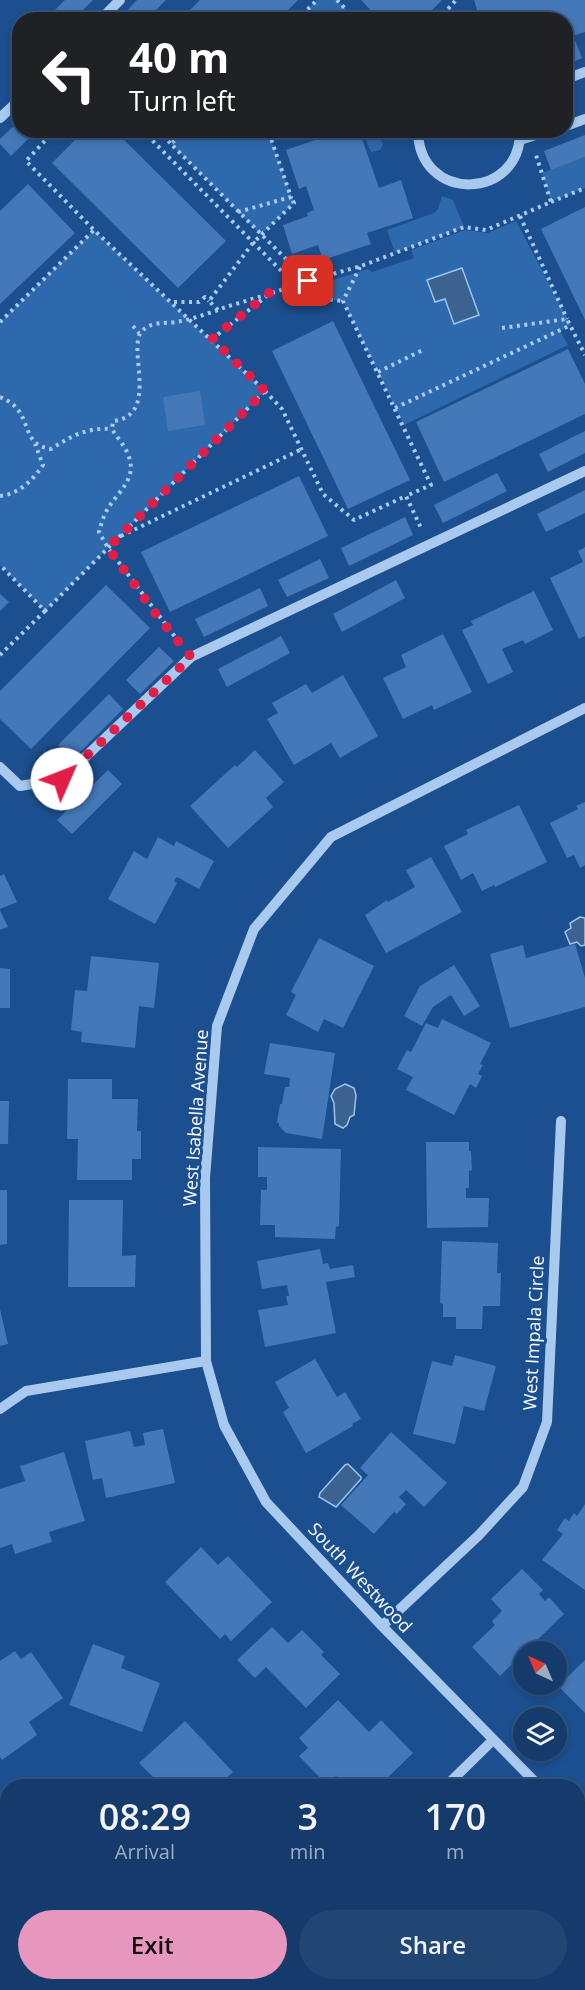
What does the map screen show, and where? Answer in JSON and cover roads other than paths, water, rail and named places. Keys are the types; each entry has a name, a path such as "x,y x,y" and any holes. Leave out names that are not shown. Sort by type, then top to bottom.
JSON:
{"street":[{"path":"108,12 120,0"},
{"path":"0,118 12,107"},
{"path":"418,138 423,158 432,171 446,180 462,185 478,185 493,180 506,169 515,156 522,138"},
{"path":"0,767 20,786 62,779 191,657 585,471"},
{"name":"West Isabella Avenue","path":"206,1361 205,1178 217,1026 254,929 331,837 585,708"},
{"name":"West Impala Circle","path":"382,1626 479,1535 523,1487 547,1422 561,1121"},
{"path":"0,1410 26,1391 206,1361"},
{"name":"South Westwood","path":"206,1361 224,1425 266,1503 382,1626 532,1779"},
{"path":"453,1779 493,1740"}]}
